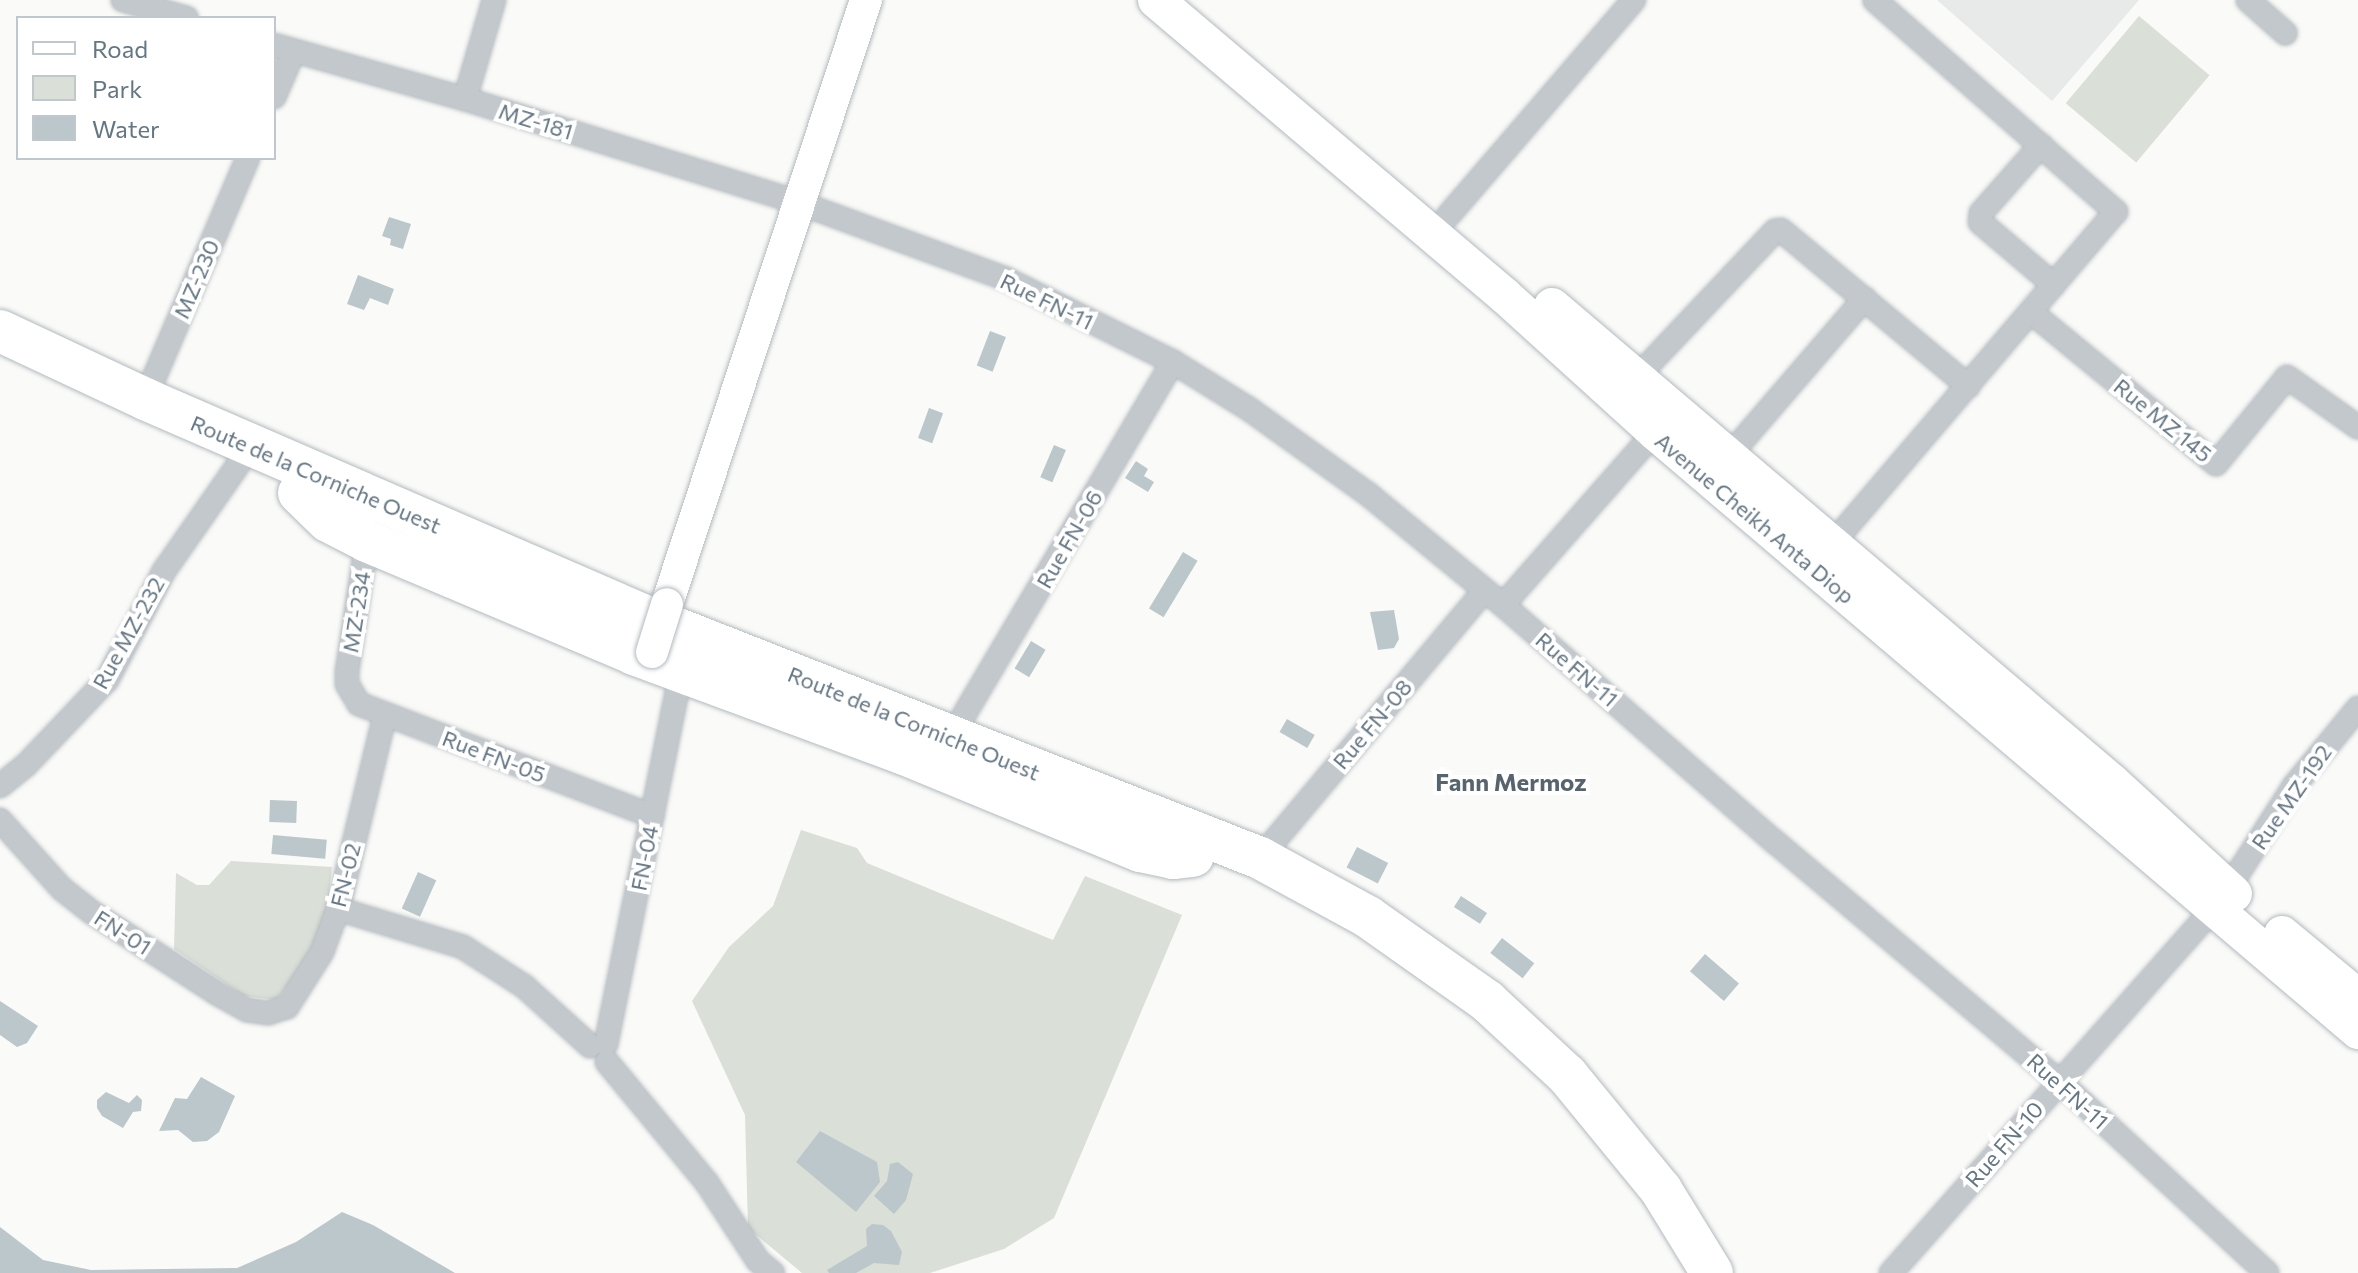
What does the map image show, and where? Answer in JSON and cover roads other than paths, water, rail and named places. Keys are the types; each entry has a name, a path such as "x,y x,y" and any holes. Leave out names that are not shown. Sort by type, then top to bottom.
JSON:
{"highway":[{"name":"Route de la Corniche Ouest","path":"0,331 145,399 298,480 639,637 1193,856 1295,904 1442,997 1493,1037 1584,1130 1637,1198 1686,1273"},
{"name":"Route de la Corniche Ouest","path":"0,360 238,465 298,480 1260,858 1368,917 1507,1017 1567,1075 1627,1144 1661,1190 1712,1273"},
{"path":"1101,797 1034,752 964,715 340,467 298,480 328,521 367,541 1140,851 1173,858 1193,856"}],"main road":[{"name":"Avenue Cheikh Anta Diop","path":"1156,0 1505,296 1655,432 2221,899 2358,997"},
{"name":"Avenue Cheikh Anta Diop","path":"1188,0 1448,216 1635,379 2113,783 2221,899 2358,1031"},
{"path":"661,661 669,600 861,8"}],"street":[{"path":"123,0 179,16"},
{"path":"465,99 494,0"},
{"path":"1448,216 1634,0"},
{"path":"1832,544 2116,212 1875,0"},
{"path":"2248,0 2285,33"},
{"path":"276,87 284,48"},
{"name":"MZ-181","path":"284,48 465,99 797,202"},
{"path":"2041,145 1981,213 1980,222 2054,285"},
{"name":"MZ-230","path":"145,399 247,160"},
{"name":"Rue FN-11","path":"797,202 1006,279 1173,362 1249,409 1369,495 1503,605 1807,869 2059,1081 2267,1273"},
{"path":"1635,379 1778,230 1865,298 1968,386"},
{"path":"1729,456 1865,298"},
{"name":"Rue MZ 145","path":"2031,312 2216,464 2287,377 2358,427"},
{"name":"Rue FN-06","path":"964,715 1173,362"},
{"path":"1503,605 1655,432"},
{"name":"Rue MZ-232","path":"0,786 26,765 107,680 164,571 238,465"},
{"name":"MZ-234","path":"347,684 367,541"},
{"name":"Rue FN-08","path":"1260,858 1484,591"},
{"name":"FN-04","path":"601,1051 652,816 661,661"},
{"name":"Rue FN-05","path":"347,684 359,704 652,816"},
{"name":"Rue MZ-192","path":"2221,899 2294,786 2358,708"},
{"name":"FN-02","path":"268,1013 287,1007 322,952 338,909 385,715"},
{"name":"FN-01","path":"0,820 62,889 93,913 218,994 247,1010 268,1013"},
{"name":"Rue FN-10","path":"1891,1273 2221,899"},
{"path":"338,909 463,947 525,987 601,1051 707,1183 758,1261 773,1273"}],"water":[{"path":"389,217 411,224 403,249 390,245 391,239 382,236"},
{"path":"358,275 394,289 388,305 370,298 364,310 347,304"},
{"path":"990,331 1006,337 993,372 977,366"},
{"path":"929,408 943,413 932,443 918,438"},
{"path":"1054,445 1066,450 1052,482 1040,477"},
{"path":"1136,461 1148,469 1144,476 1154,482 1148,492 1125,478"},
{"path":"1183,552 1198,561 1164,617 1149,609"},
{"path":"1394,610 1399,639 1394,648 1378,650 1370,612"},
{"path":"1031,641 1046,650 1029,677 1015,668"},
{"path":"1287,719 1315,735 1307,748 1280,732"},
{"path":"270,800 297,801 296,823 269,822"},
{"path":"273,835 327,840 325,859 271,854"},
{"path":"1357,847 1388,863 1378,883 1347,867"},
{"path":"418,872 436,880 420,917 402,909"},
{"path":"1461,896 1487,913 1480,924 1454,907"},
{"path":"1502,938 1534,963 1523,978 1490,953"},
{"path":"1705,954 1739,984 1724,1001 1690,971"},
{"path":"0,1001 38,1026 27,1043 17,1047 0,1035"},
{"path":"201,1077 235,1096 219,1132 207,1141 193,1142 178,1130 159,1131 175,1098 187,1099"},
{"path":"106,1092 129,1103 137,1095 142,1100 141,1111 133,1112 123,1128 102,1116 97,1108 97,1100"},
{"path":"820,1131 877,1162 880,1182 856,1212 796,1162"},
{"path":"898,1162 913,1174 906,1200 894,1214 874,1196 887,1181 890,1164"},
{"path":"342,1212 373,1225 455,1273 0,1273 0,1227 43,1260 91,1270 237,1268 296,1242"},
{"path":"872,1224 883,1225 891,1231 902,1252 899,1265 874,1263 856,1273 829,1273 827,1270 867,1246 866,1229"}],"district":[{"name":"Fann Mermoz","path":"1511,782"}]}
